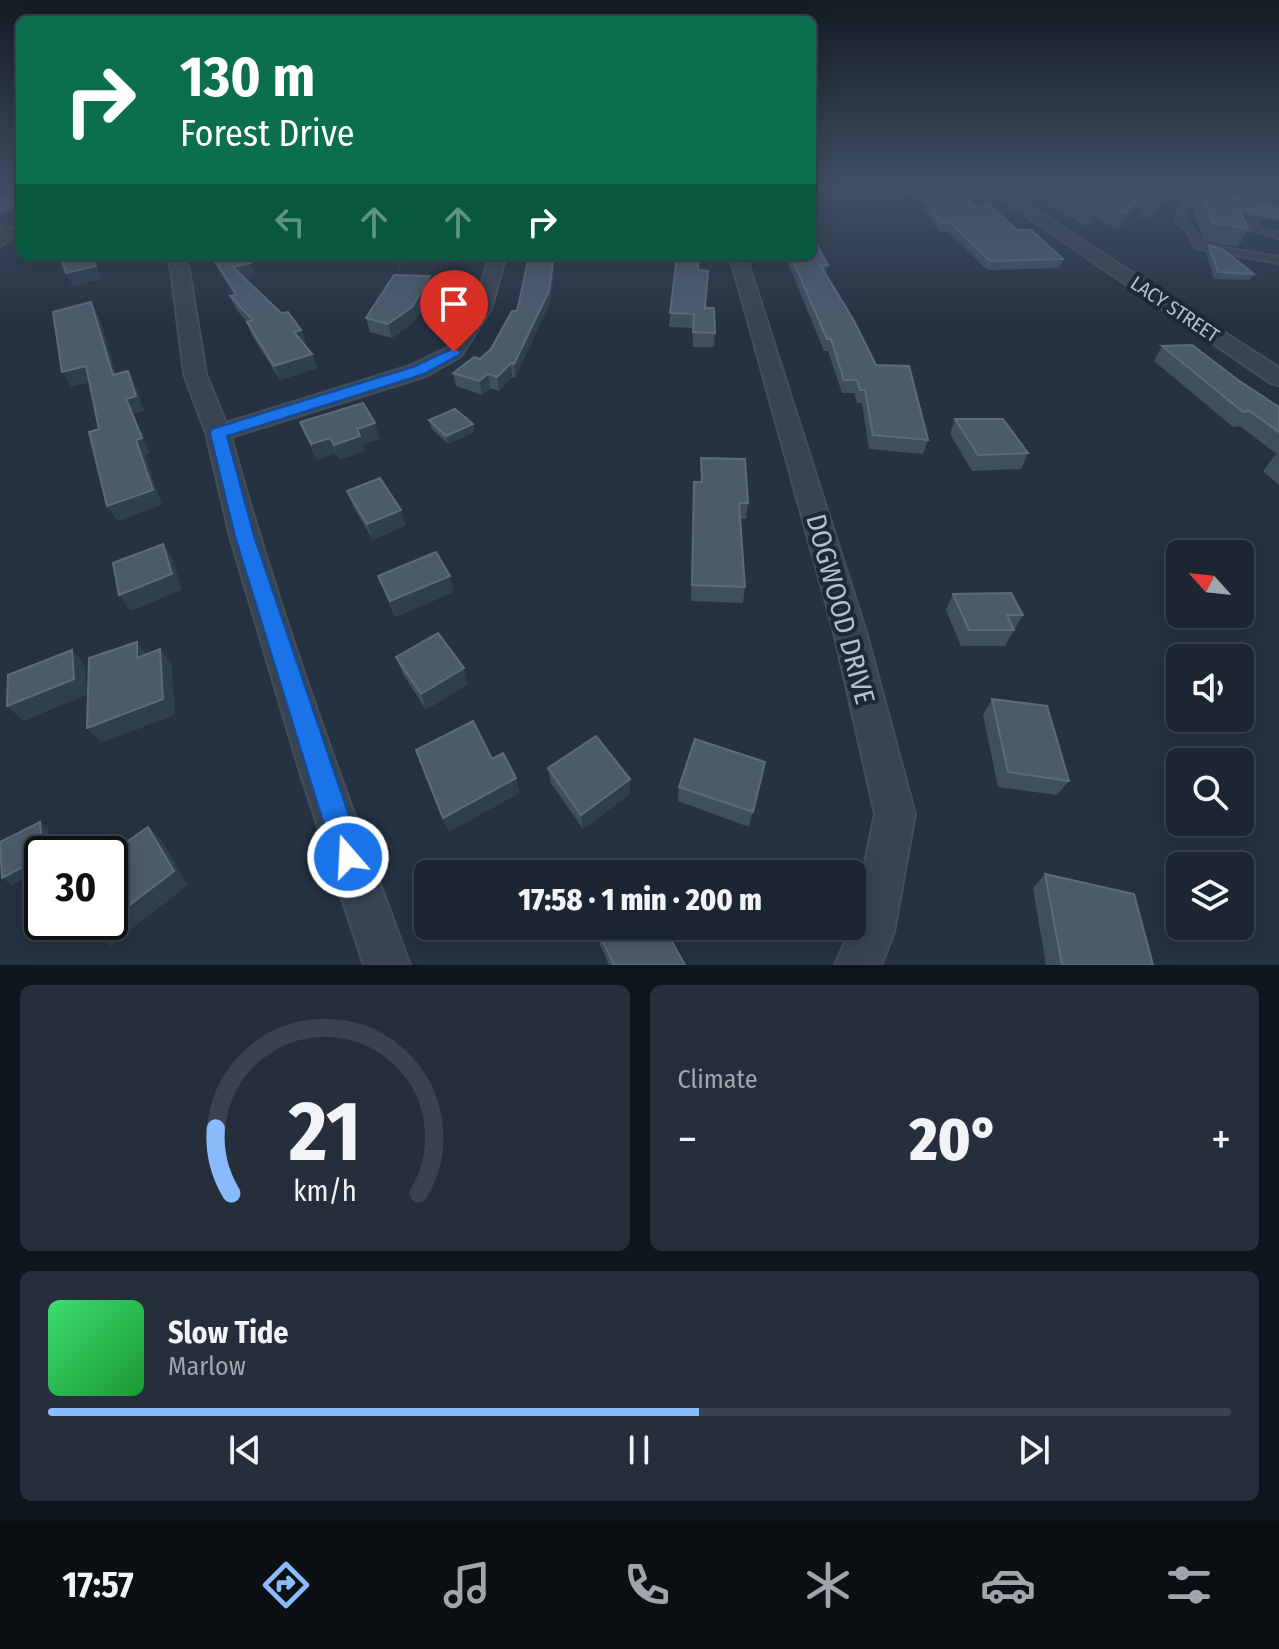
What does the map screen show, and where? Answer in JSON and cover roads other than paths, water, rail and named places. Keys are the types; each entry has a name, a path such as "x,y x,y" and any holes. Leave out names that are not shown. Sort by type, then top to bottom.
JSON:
{"street":[{"name":"LACY STREET","path":"1060,233 1279,378"},
{"path":"176,260 195,374 218,433 244,536 315,760 387,965"},
{"path":"218,433 418,371 454,352 482,309 497,260"},
{"name":"DOGWOOD DRIVE","path":"739,260 850,632 895,814 872,932 858,965"}],"lane":[{"path":"1192,233 1199,246 1245,246 1279,260"},
{"path":"1245,246 1248,233"}]}
